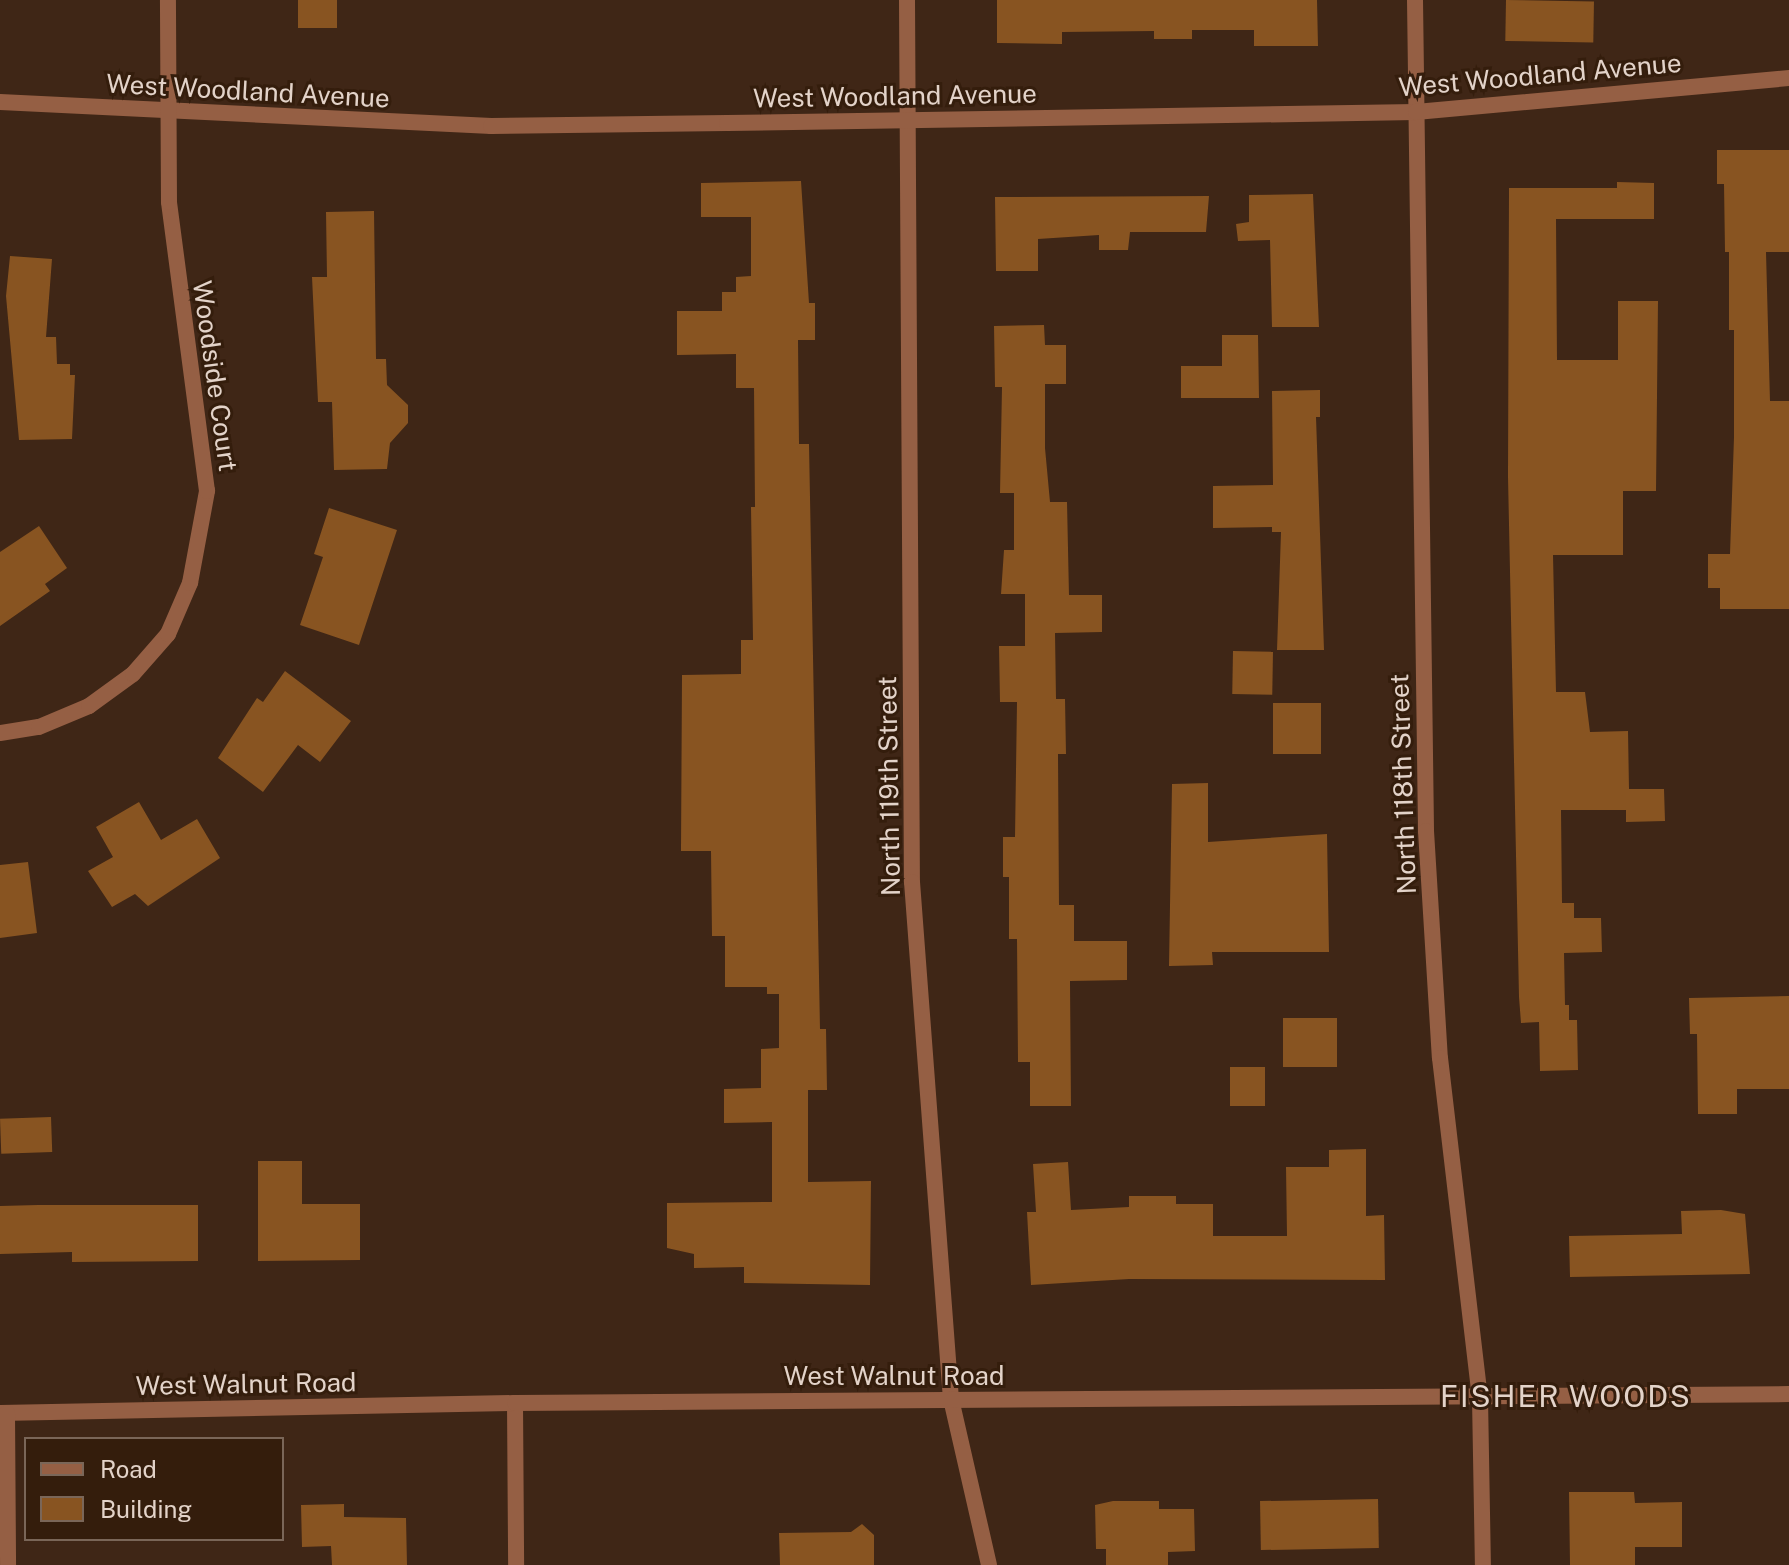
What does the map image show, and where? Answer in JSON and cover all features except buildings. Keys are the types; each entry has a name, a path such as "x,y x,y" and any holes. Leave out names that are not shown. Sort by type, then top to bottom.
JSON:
{"street":[{"name":"Woodside Court","path":"0,733 39,727 89,706 133,674 168,634 190,583 207,491 175,269 168,111 168,0"},
{"name":"North 119th Street","path":"907,0 912,882 951,1399 989,1565"},
{"name":"North 118th Street","path":"1415,0 1426,831 1440,1058 1480,1398 1483,1565"},
{"name":"West Woodland Avenue","path":"0,102 491,126 1416,112 1789,78"},
{"name":"West Walnut Road","path":"3,1413 515,1403 1789,1394"},
{"path":"515,1403 516,1565"},
{"path":"3,1413 8,1565"}],"district":[{"name":"FISHER WOODS","path":"1566,1396"}]}
